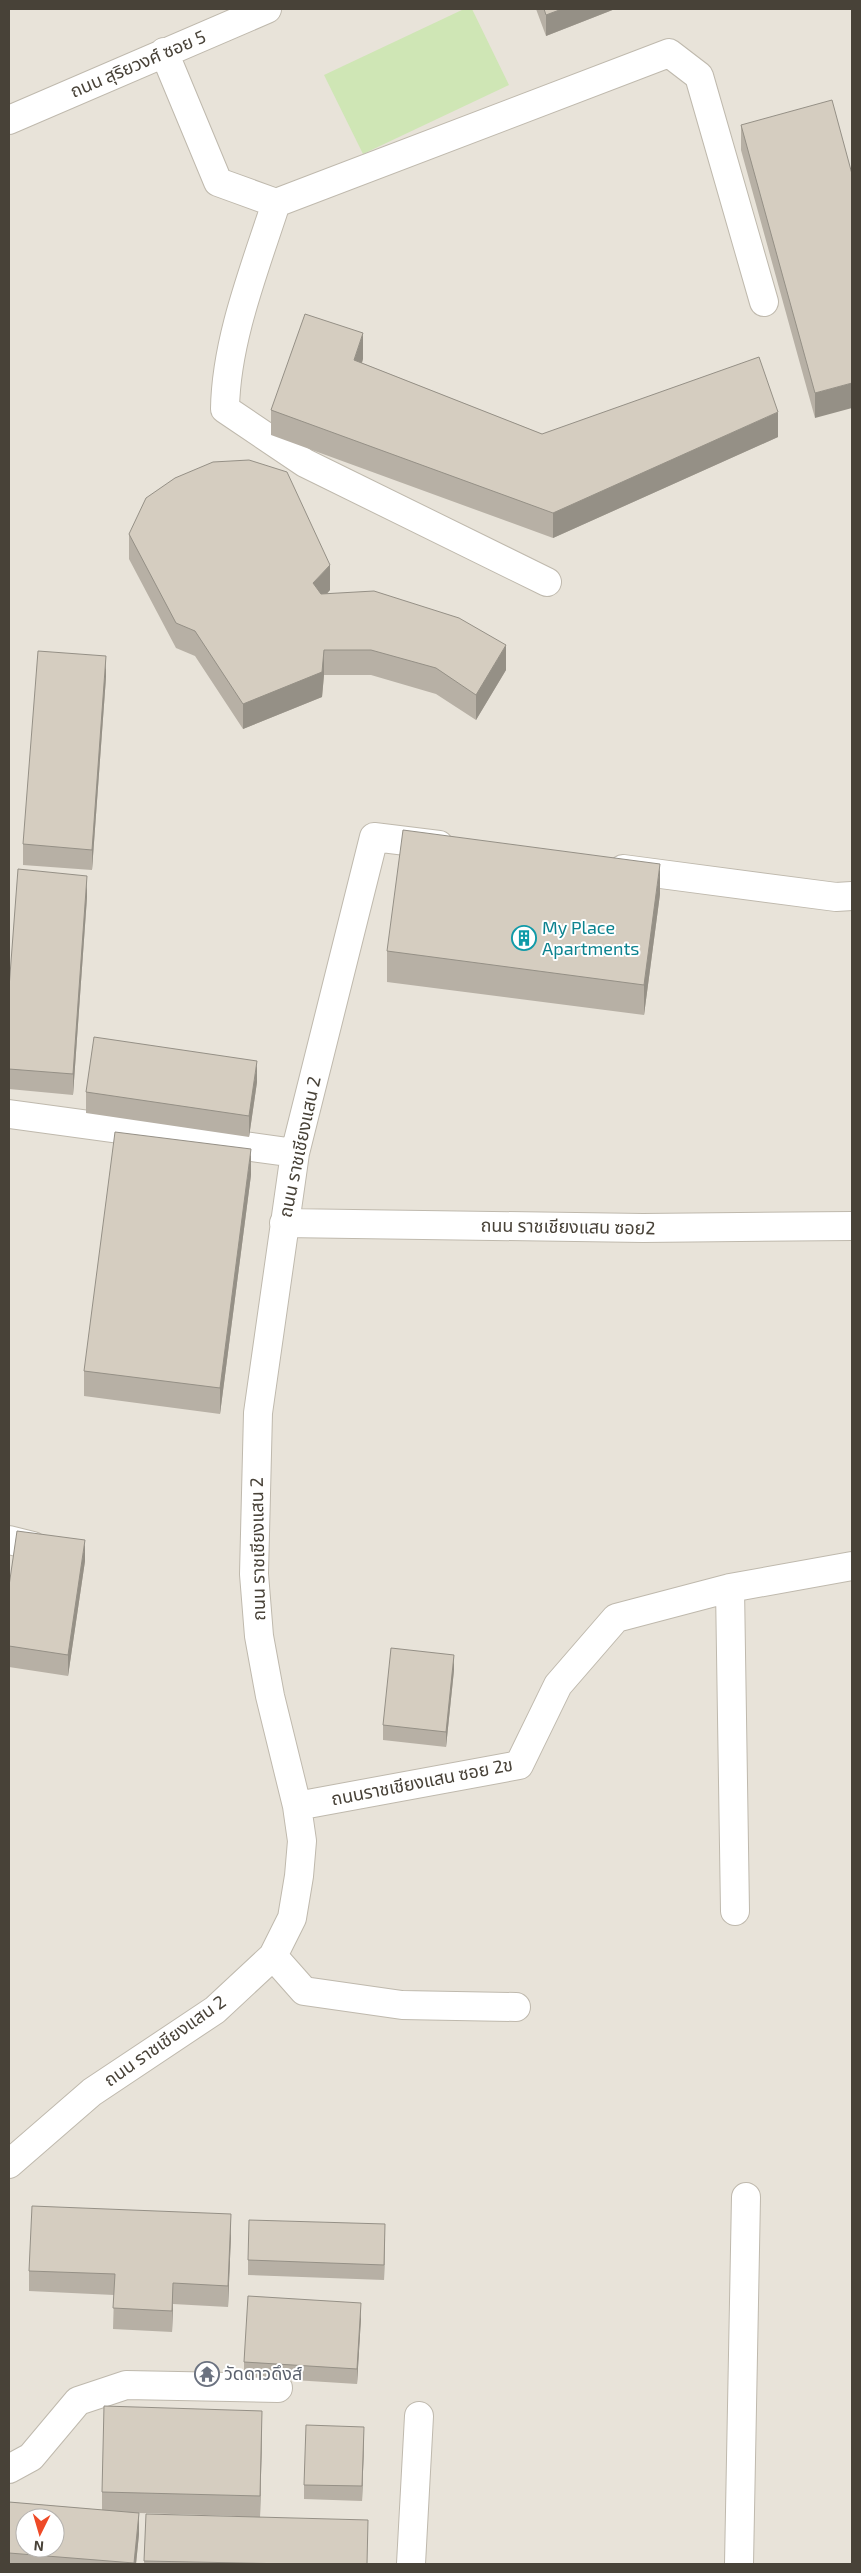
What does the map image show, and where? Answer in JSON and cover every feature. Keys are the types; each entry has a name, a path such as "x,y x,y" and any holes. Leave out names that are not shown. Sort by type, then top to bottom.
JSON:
{"street":[{"name":"ถนน สุริยวงศ์ ซอย 5","path":"9,120 267,9"},
{"path":"164,52 218,182 276,203 669,53 699,76 764,302"},
{"path":"276,203 252,277 225,377 224,409 305,463 547,582"},
{"name":"ถนน ราชเชียงแสน 2","path":"9,2164 92,2092 215,2010 273,1956 292,1918 299,1876 302,1841 297,1806 270,1696 259,1636 254,1574 258,1413 295,1153 374,837 463,848"},
{"path":"600,866 844,896"},
{"path":"9,1114 295,1153"},
{"name":"ถนน ราชเชียงแสน ซอย2","path":"284,1223 643,1228 852,1226"},
{"name":"ถนนราชเชียงแสน ซอย 2ข","path":"297,1806 519,1765 558,1686 616,1618 730,1588 852,1566"},
{"path":"730,1588 736,1911"},
{"path":"273,1956 304,1991 402,2005 516,2007"},
{"path":"739,2564 746,2197"},
{"path":"9,2469 31,2457 78,2400 126,2384 278,2388"},
{"path":"411,2564 419,2416"}],"shaded area":[{"path":"9,9 852,9 852,2564 9,2564"}],"green space":[{"path":"464,9 472,9 509,85 363,154 324,75"}],"building":[{"path":"544,9 562,9 546,15"},
{"path":"832,100 852,174 852,383 815,393 741,125"},
{"path":"305,314 363,333 354,360 542,434 759,357 778,412 553,513 271,410"},
{"path":"249,460 287,472 330,565 313,583 321,594 374,591 459,618 506,645 476,695 436,668 371,650 324,650 322,672 243,704 195,631 176,623 129,534 146,498 175,478 213,462"},
{"path":"38,651 106,656 92,850 23,844"},
{"name":"My Place Apartments","path":"403,830 660,864 644,985 387,951"},
{"path":"18,869 87,876 73,1074 9,1069 9,988"},
{"path":"94,1037 257,1061 249,1116 86,1092"},
{"path":"115,1132 251,1149 220,1388 84,1371"},
{"path":"17,1531 85,1540 68,1655 9,1646 9,1586"},
{"path":"391,1648 454,1655 446,1732 383,1725"},
{"path":"32,2206 231,2214 228,2286 173,2283 172,2311 113,2308 115,2274 29,2271"},
{"path":"249,2220 385,2224 384,2265 248,2260"},
{"path":"248,2296 361,2303 357,2369 244,2362"},
{"path":"104,2406 262,2411 260,2496 102,2492"},
{"path":"306,2425 364,2427 362,2486 304,2485"},
{"path":"9,2502 139,2513 134,2563 65,2557 65,2508 15,2508 15,2553 9,2553"},
{"path":"146,2514 368,2520 367,2564 144,2561"}],"place":[{"name":"My Place Apartments","path":"524,938"},
{"name":"วัดดาวดึงส์","path":"207,2374"}]}
